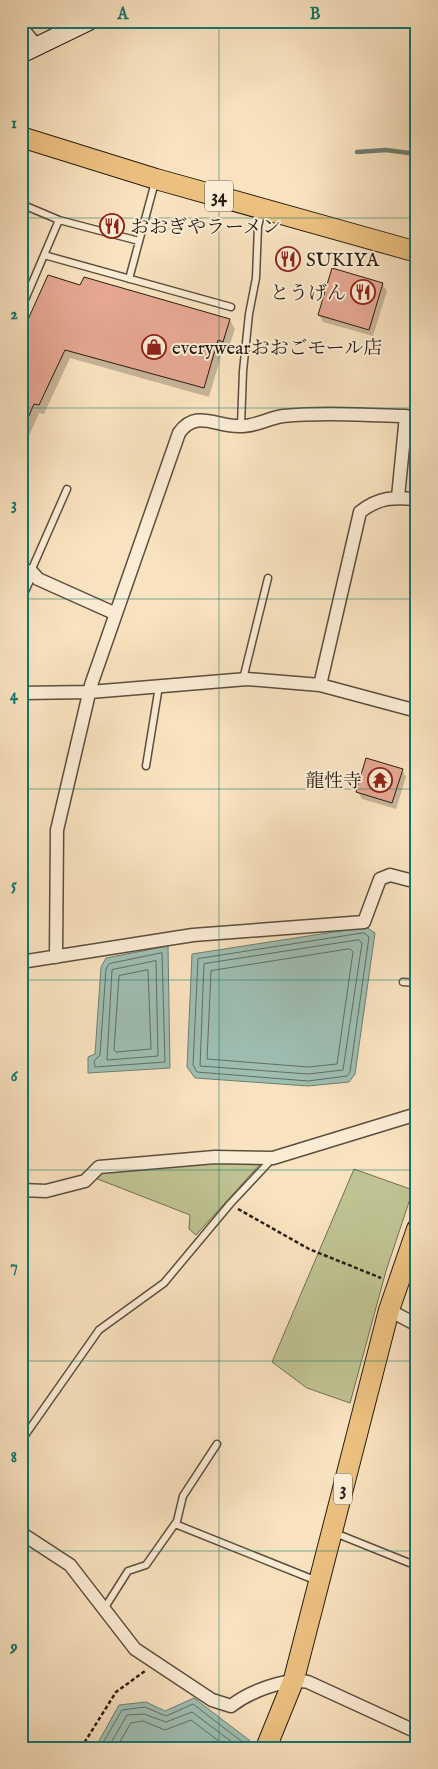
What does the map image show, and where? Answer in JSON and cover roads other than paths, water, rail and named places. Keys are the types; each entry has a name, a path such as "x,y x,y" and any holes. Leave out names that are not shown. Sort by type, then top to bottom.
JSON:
{"main road":[{"name":"34","path":"21,137 156,179 262,207 417,252"},
{"name":"3","path":"266,1748 294,1679 388,1310 417,1230"}],"street":[{"path":"21,54 89,21"},
{"path":"21,27 37,46"},
{"path":"56,956 57,830 90,692 114,612 179,433 186,423 199,420 241,426 276,417 316,413 406,416 398,497"},
{"path":"320,685 360,512 374,502 398,497 417,499"},
{"path":"21,593 26,569 38,579 114,612"},
{"path":"21,694 90,692 243,679 320,685 417,711"},
{"path":"21,962 193,935 364,922 380,879 390,875 417,882"},
{"path":"21,1190 46,1192 85,1181 99,1167 214,1157 273,1158 417,1114"},
{"path":"388,1310 417,1325"},
{"path":"21,1533 70,1565 135,1649 212,1700 231,1706 248,1694 294,1679 308,1682 417,1732"}],"lane":[{"path":"129,279 156,179"},
{"path":"21,204 60,220 139,241"},
{"path":"241,426 243,371 249,314 256,278 258,226 262,207"},
{"path":"21,308 60,220"},
{"path":"44,255 231,307"},
{"path":"26,569 67,489"},
{"path":"243,679 268,578"},
{"path":"146,766 159,686"},
{"path":"403,982 417,983"},
{"path":"21,1441 99,1330 164,1283 230,1204 273,1158"},
{"path":"104,1609 128,1571 146,1565 175,1524 183,1496 217,1444"},
{"path":"175,1524 319,1582"},
{"path":"332,1532 417,1566"}],"water":[{"path":"366,927 375,933 355,1074 349,1082 308,1086 195,1078 187,1067 192,954"},
{"path":"168,946 170,1068 88,1073 88,1057 95,1054 101,967 106,958"},
{"path":"194,1698 253,1743 250,1748 95,1748 119,1705 146,1702 165,1711"}],"waterway":[{"path":"357,152 386,150 417,154"}],"place":[{"name":"おおぎやラーメン","path":"112,226"},
{"name":"SUKIYA","path":"288,259"},
{"name":"とうげん","path":"363,292"},
{"name":"everywearおおごモール店","path":"154,347"},
{"name":"龍性寺","path":"380,780"}]}
